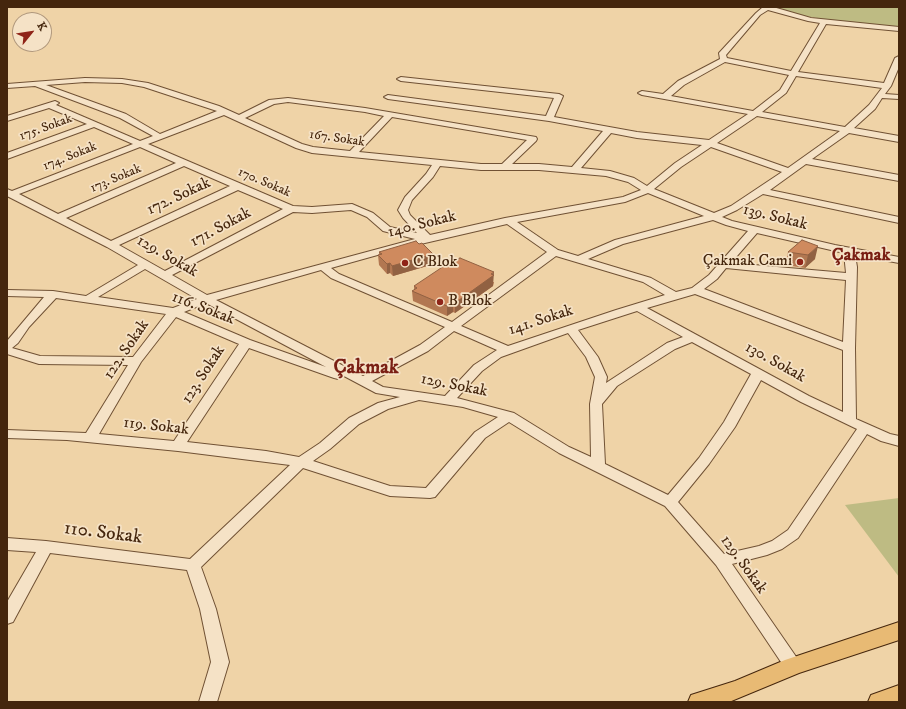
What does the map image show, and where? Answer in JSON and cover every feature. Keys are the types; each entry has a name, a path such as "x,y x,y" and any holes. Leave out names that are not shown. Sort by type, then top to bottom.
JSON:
{"main road":[{"path":"699,702 739,689 793,666 899,631"},
{"path":"879,702 899,695"}],"street":[{"path":"724,60 722,55 758,14 767,7 810,20 899,30"},
{"name":"140. Sokak","path":"206,299 428,239 510,221 625,199 648,190 678,165 754,114 783,91 792,73 824,22"},
{"path":"578,260 619,242 713,217 734,208 762,191 788,171 806,161 847,130 872,107 888,83 899,58"},
{"path":"665,97 681,84 724,60 792,73 888,83 899,81"},
{"path":"400,79 559,96 548,119"},
{"name":"167. Sokak","path":"7,86 85,80 122,81 145,85 223,112 299,146 312,150 481,167 539,167 575,169 606,173 631,180 648,190"},
{"path":"35,84 123,116 158,136"},
{"path":"642,93 899,139"},
{"path":"880,96 899,97"},
{"path":"388,97 548,119 609,130 709,143 788,171"},
{"path":"7,119 71,98"},
{"path":"238,119 258,108 282,100 365,110 533,140 504,167"},
{"name":"170. Sokak","path":"49,105 291,209 312,210 352,207 370,215 387,229 428,239"},
{"name":"174. Sokak","path":"9,193 223,112"},
{"path":"352,154 389,115"},
{"name":"175. Sokak","path":"7,156 93,125"},
{"path":"575,169 609,130"},
{"path":"806,161 899,178"},
{"name":"173. Sokak","path":"58,218 184,163"},
{"path":"428,239 406,216 403,210 408,199 430,175 437,163"},
{"name":"172. Sokak","path":"111,245 238,186"},
{"name":"139. Sokak","path":"648,190 729,223 849,251 899,260"},
{"path":"762,191 899,220"},
{"name":"129. Sokak","path":"9,193 111,245 206,299 380,390 464,403 509,416 564,450 670,502 721,561 793,666"},
{"name":"171. Sokak","path":"165,275 291,209"},
{"path":"510,221 554,252 647,280 676,297"},
{"name":"141. Sokak","path":"323,267 335,276 508,350 638,307 696,290 713,277 755,229"},
{"path":"849,251 852,267 849,348 850,421"},
{"path":"363,381 424,348 554,252"},
{"path":"88,299 146,264"},
{"path":"724,265 852,277"},
{"path":"696,290 849,348"},
{"name":"116. Sokak","path":"7,292 53,294 174,312 246,343 380,390"},
{"path":"7,346 14,341 25,325 53,294"},
{"path":"174,312 206,299"},
{"name":"130. Sokak","path":"638,307 758,373 850,421 865,428 895,438"},
{"name":"122. Sokak","path":"90,438 136,361 174,312"},
{"path":"571,329 592,357 602,377 596,404 598,467"},
{"path":"596,404 613,383 671,346 692,337"},
{"name":"123. Sokak","path":"178,446 246,343"},
{"path":"7,350 39,360 136,361"},
{"path":"447,401 478,368 497,354 508,350"},
{"path":"670,502 704,461 730,424 758,373"},
{"path":"208,702 220,662 208,609 193,565 302,462 325,446 354,421 383,406 418,397"},
{"name":"119. Sokak","path":"7,434 68,436 266,456 302,462 390,491 430,494 480,435 509,416"},
{"path":"721,561 762,551 777,545 793,534 865,428"},
{"name":"110. Sokak","path":"7,544 46,547 193,565"},
{"path":"7,616 46,547"}],"shaded area":[{"path":"775,7 899,7 899,28 841,22 799,15"},
{"path":"899,498 899,577 845,505"}],"building":[{"path":"802,240 818,246 808,255 788,252"},
{"path":"416,241 419,244 422,243 433,254 392,266 390,263 387,264 378,255 382,254 379,252"},
{"path":"460,258 494,272 491,274 494,275 455,303 453,302 447,306 412,291 417,288 414,286 453,260 455,261"}],"place":[{"name":"Çakmak Cami","path":"800,262"},
{"name":"C Blok","path":"405,263"},
{"name":"B Blok","path":"440,302"}],"district":[{"name":"Çakmak","path":"861,256"},
{"name":"Çakmak","path":"366,369"}]}
